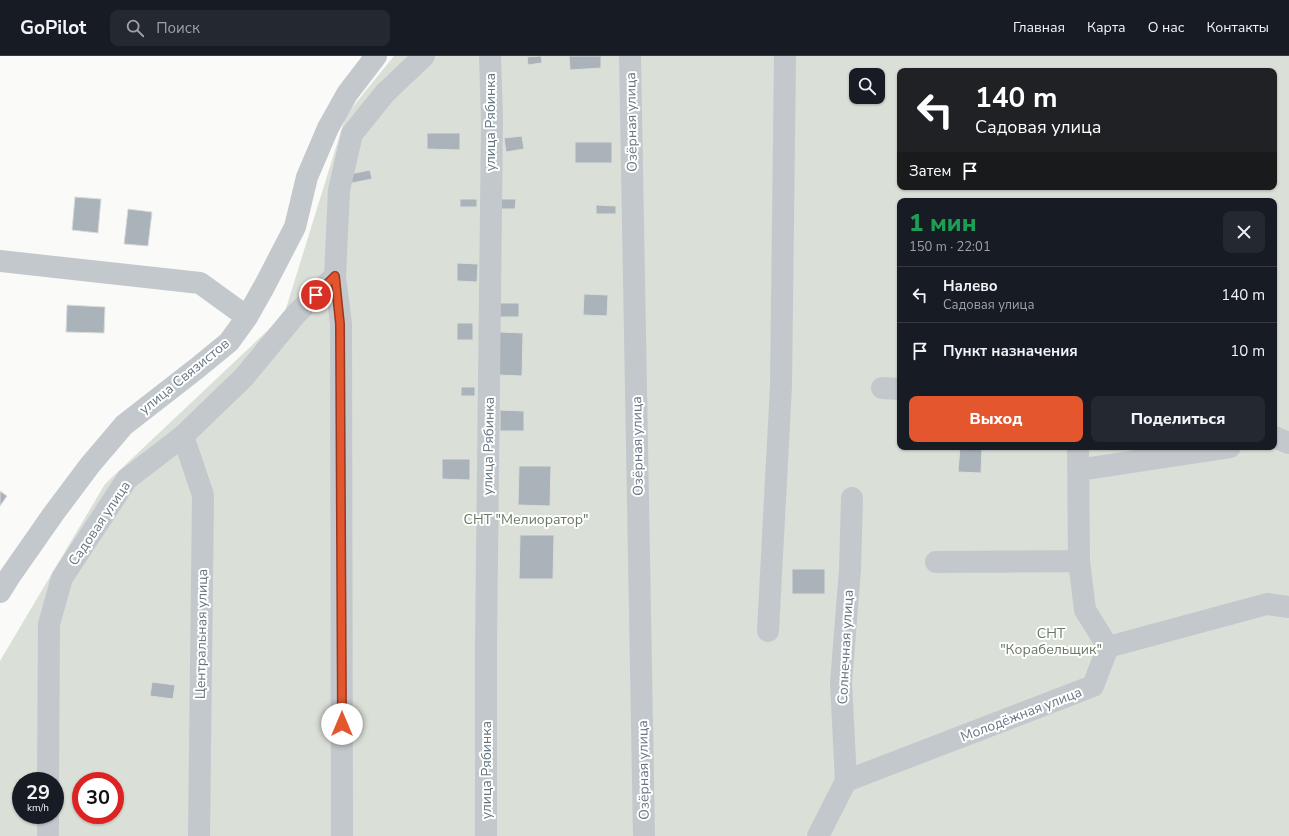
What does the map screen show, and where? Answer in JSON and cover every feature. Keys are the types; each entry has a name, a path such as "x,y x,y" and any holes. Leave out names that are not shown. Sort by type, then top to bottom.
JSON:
{"street":[{"name":"улица Связистов","path":"0,592 54,513 90,465 124,425 228,342 247,317 265,286 295,227 307,177 328,128 348,94 376,56"},
{"path":"342,836 340,324 335,276 339,190 352,134 385,93 424,56"},
{"name":"улица Рябинка","path":"486,836 486,642 492,120 490,56"},
{"name":"Озёрная улица","path":"630,56 644,836"},
{"path":"768,631 781,386 785,56"},
{"path":"0,261 200,283 247,317"},
{"name":"Садовая улица","path":"48,772 49,624 62,578 127,479 183,436 244,377 296,314 335,276"},
{"name":"Центральная улица","path":"183,436 203,495 199,836"},
{"path":"1078,450 1079,561 1085,610 1108,647 1267,604 1289,608"},
{"path":"1078,470 1210,450"},
{"name":"Солнечная улица","path":"846,781 840,683 850,570 852,498"},
{"path":"936,562 1079,561"},
{"name":"Молодёжная улица","path":"846,781 1093,686 1108,647"},
{"path":"818,836 846,781"},
{"path":"48,824 48,836"}],"green space":[{"name":"СНТ \"Мелиоратор\"","path":"394,56 1289,56 1289,836 0,836 0,661 105,484 284,315 346,115"}],"building":[{"path":"541,56 542,63 528,65 527,57"},
{"path":"569,56 601,56 601,68 570,70"},
{"path":"427,133 460,133 460,150 427,149"},
{"path":"522,136 524,149 506,152 504,138"},
{"path":"575,142 612,142 612,163 575,163"},
{"path":"370,170 372,179 352,183 350,174"},
{"path":"75,197 101,199 98,233 72,230"},
{"path":"460,199 477,199 477,207 460,207"},
{"path":"501,199 516,199 515,209 501,209"},
{"path":"596,205 616,206 616,214 596,214"},
{"path":"128,209 152,212 148,246 124,244"},
{"path":"457,263 478,264 477,282 457,281"},
{"path":"584,294 608,295 607,316 583,315"},
{"path":"498,303 519,303 519,317 498,317"},
{"path":"67,305 105,307 104,333 66,332"},
{"path":"457,323 473,323 473,340 457,340"},
{"path":"499,332 523,333 522,376 499,375"},
{"path":"461,387 475,387 475,396 461,396"},
{"path":"500,410 524,411 524,431 500,431"},
{"path":"960,450 982,450 981,473 958,472"},
{"path":"442,459 470,459 470,480 442,479"},
{"path":"519,466 551,466 550,506 518,505"},
{"path":"0,491 7,496 0,506"},
{"path":"520,535 554,535 553,579 519,579"},
{"path":"792,569 825,569 825,594 792,594"},
{"path":"152,682 175,685 173,699 150,696"}],"route":[{"path":"316,295 335,276 340,324 342,724"}],"park label":[{"name":"СНТ \"Корабельщик\"","path":"1051,642"}]}
